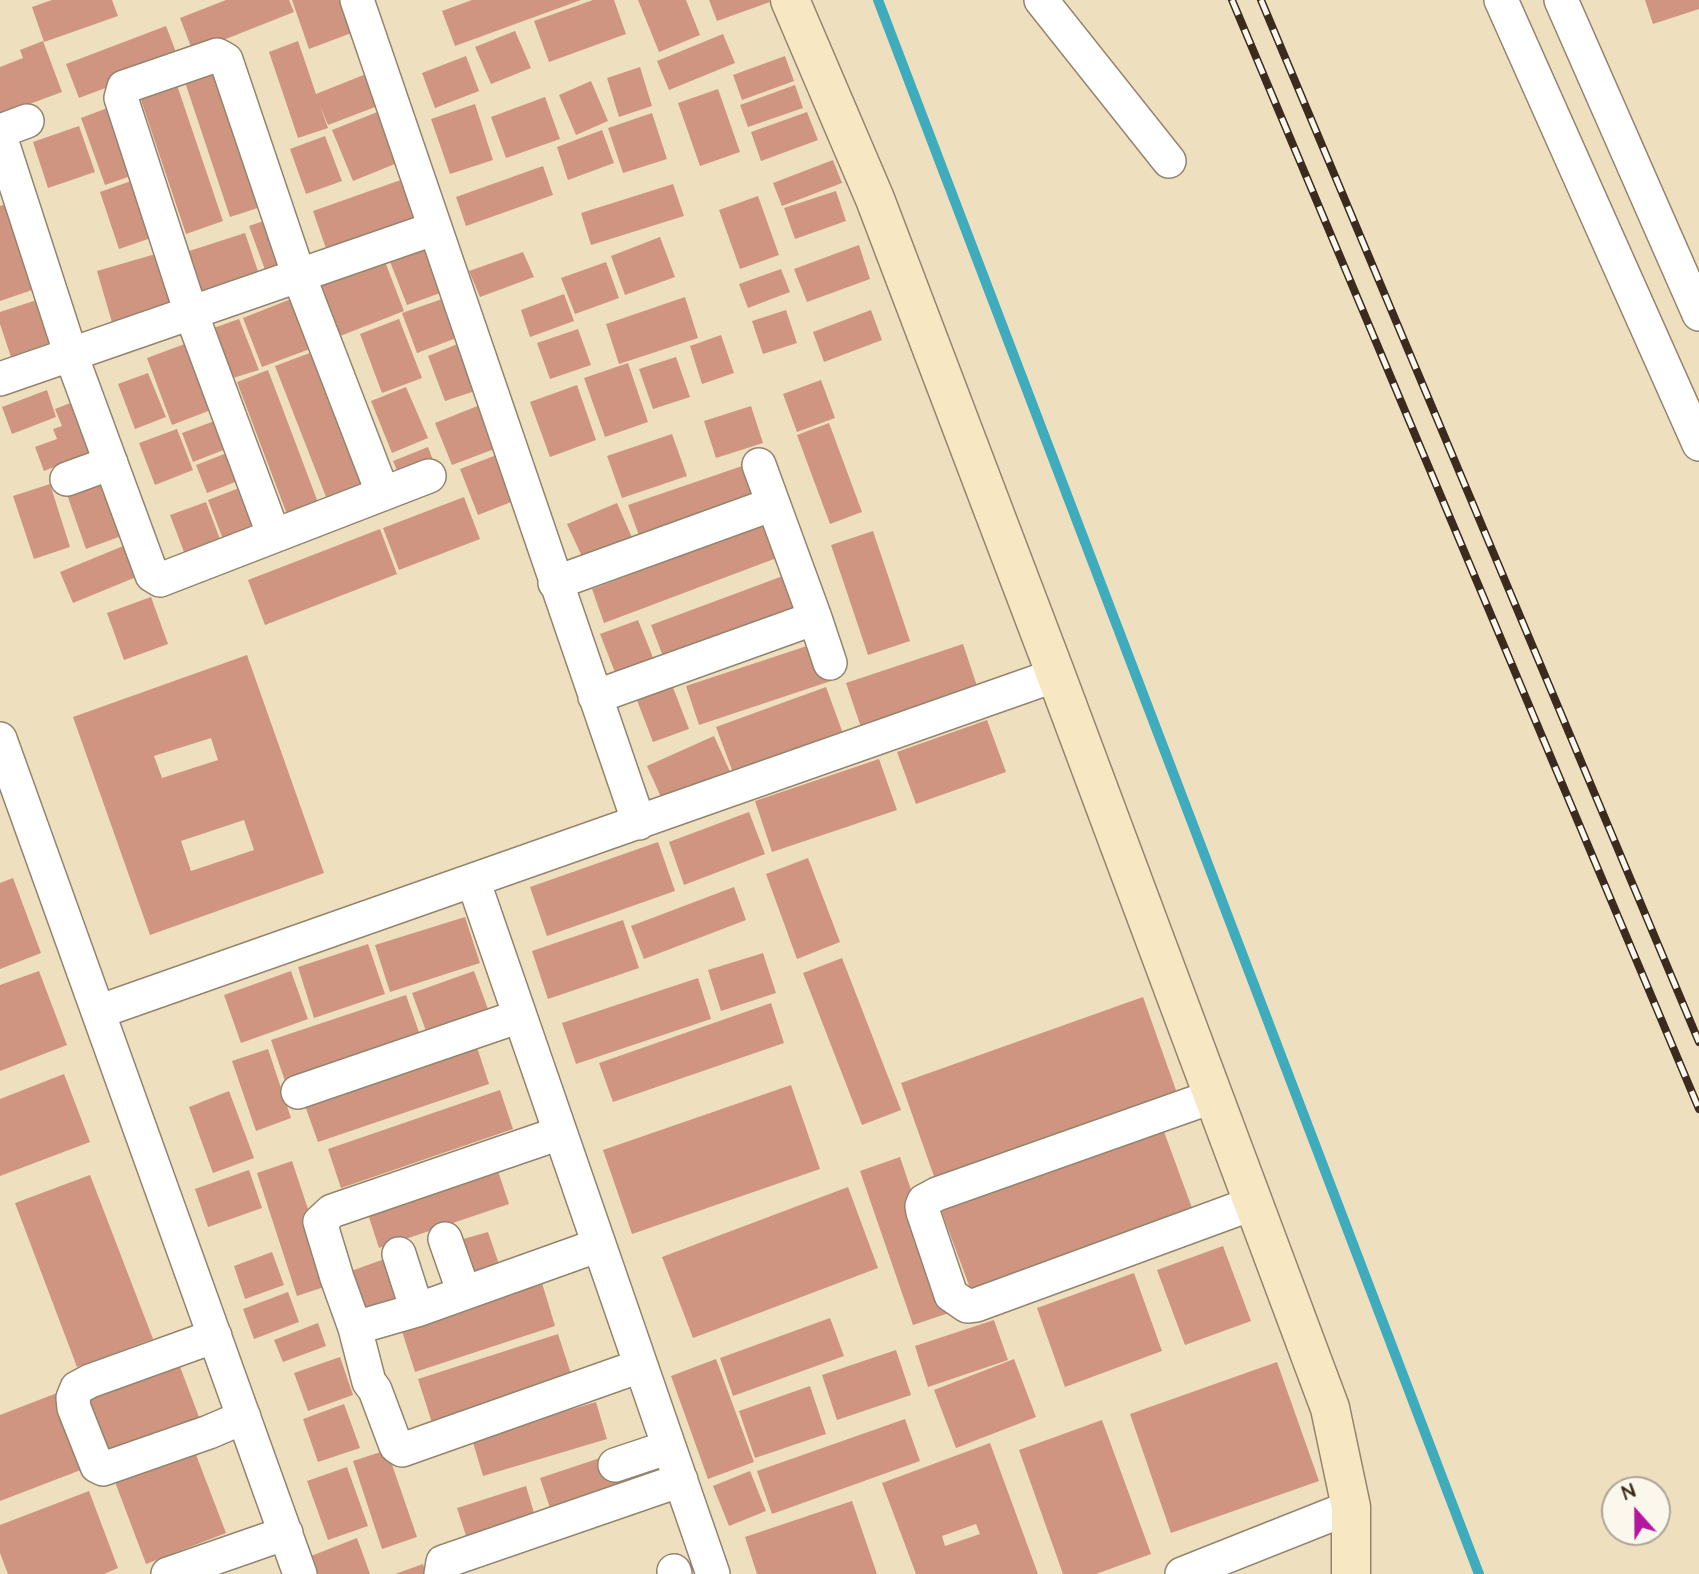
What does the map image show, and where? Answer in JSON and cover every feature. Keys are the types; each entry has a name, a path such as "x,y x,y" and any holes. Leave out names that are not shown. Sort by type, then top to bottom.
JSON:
{"street":[{"path":"356,0 639,823"},
{"path":"790,0 875,199 1330,1408 1351,1507 1350,1574"},
{"path":"1041,0 1170,161"},
{"path":"1501,0 1699,444"},
{"path":"1562,0 1699,314"},
{"path":"274,536 191,313 121,98 124,87 217,55 226,60 299,276 383,494"},
{"path":"27,121 3,130 0,136 71,355 152,575 160,580 429,476"},
{"path":"0,379 433,229"},
{"path":"66,479 111,463"},
{"path":"759,465 830,663"},
{"path":"555,583 773,504"},
{"path":"595,697 815,618"},
{"path":"98,1012 1056,675"},
{"path":"0,739 300,1574"},
{"path":"473,880 713,1574"},
{"path":"298,1092 520,1016"},
{"path":"1214,1097 937,1194 924,1201 923,1212 951,1295 967,1306 976,1305 1254,1203"},
{"path":"560,1133 332,1211 320,1222 355,1328 369,1382 396,1446 402,1450 640,1366"},
{"path":"445,1238 464,1293"},
{"path":"355,1328 417,1310 599,1245"},
{"path":"398,1254 417,1310"},
{"path":"215,1336 90,1381 77,1388 74,1408 97,1465 103,1468 209,1432 244,1417"},
{"path":"615,1465 669,1447"},
{"path":"441,1574 443,1562 681,1480"},
{"path":"1182,1574 1351,1507"},
{"path":"168,1574 286,1533"}],"building":[{"path":"52,0 112,0 118,16 44,42 32,7"},
{"path":"226,0 289,0 294,12 193,52 180,18"},
{"path":"292,0 352,0 362,29 309,49"},
{"path":"472,0 581,0 455,46 442,11"},
{"path":"593,0 614,0 626,34 549,62 534,21"},
{"path":"638,0 686,0 700,35 659,52"},
{"path":"709,0 769,0 770,2 717,21"},
{"path":"1645,0 1699,0 1699,9 1653,24"},
{"path":"166,26 179,60 79,98 66,64"},
{"path":"515,31 531,68 491,84 475,47"},
{"path":"723,34 735,63 669,90 657,61"},
{"path":"43,41 62,92 0,115 0,67 23,58 20,50"},
{"path":"298,41 316,94 371,72 383,104 328,125 320,106 328,128 298,138 269,52"},
{"path":"466,56 479,91 435,108 422,73"},
{"path":"785,56 794,81 742,100 733,75"},
{"path":"640,67 652,106 619,117 607,78"},
{"path":"217,68 264,206 230,217 184,79"},
{"path":"591,81 608,121 576,135 559,95"},
{"path":"176,82 223,221 186,234 139,94"},
{"path":"795,85 803,108 748,127 740,105"},
{"path":"718,89 740,152 700,166 678,103"},
{"path":"545,97 560,139 506,158 491,117"},
{"path":"118,104 142,172 105,185 81,118"},
{"path":"475,104 493,160 450,174 431,119"},
{"path":"385,109 407,159 353,181 332,130"},
{"path":"807,112 818,140 761,161 751,132"},
{"path":"652,113 667,159 623,173 608,128"},
{"path":"79,126 95,172 48,188 33,142"},
{"path":"602,130 614,163 568,180 557,147"},
{"path":"325,136 342,181 306,194 290,149"},
{"path":"833,160 842,183 782,206 773,183"},
{"path":"543,166 553,195 466,226 456,197"},
{"path":"412,176 428,222 329,257 313,211"},
{"path":"131,181 151,238 119,249 100,192"},
{"path":"673,184 684,216 591,245 581,213"},
{"path":"836,191 846,221 795,239 784,208"},
{"path":"758,196 779,255 740,269 719,210"},
{"path":"11,202 41,287 0,301 0,206"},
{"path":"275,217 290,268 268,278 249,226"},
{"path":"245,233 261,280 199,301 183,253"},
{"path":"660,237 675,277 625,295 611,256"},
{"path":"423,245 443,292 407,305 389,259"},
{"path":"859,245 870,279 807,302 794,269"},
{"path":"166,251 183,305 113,326 97,271"},
{"path":"523,252 534,277 480,297 469,271"},
{"path":"384,259 404,311 330,340 310,287"},
{"path":"606,262 619,298 575,314 561,278"},
{"path":"781,269 790,292 748,308 739,284"},
{"path":"564,294 574,321 530,337 521,310"},
{"path":"296,297 315,347 262,367 243,318"},
{"path":"685,297 698,338 619,364 606,324"},
{"path":"43,298 58,340 11,357 0,324 0,312"},
{"path":"445,298 459,337 417,353 402,313"},
{"path":"786,310 797,343 763,354 752,321"},
{"path":"871,310 882,340 824,362 813,332"},
{"path":"239,319 259,370 223,381 205,331"},
{"path":"399,319 422,378 382,393 360,334"},
{"path":"578,329 591,365 550,379 537,343"},
{"path":"721,335 734,373 702,384 690,346"},
{"path":"190,342 216,408 172,425 147,358"},
{"path":"460,343 481,389 445,401 428,356"},
{"path":"315,351 369,492 330,507 275,366"},
{"path":"676,357 690,397 653,409 639,369"},
{"path":"628,363 648,422 605,437 584,378"},
{"path":"268,370 322,513 291,525 237,382"},
{"path":"148,373 166,417 135,429 118,384"},
{"path":"821,380 835,418 797,432 783,394"},
{"path":"577,385 596,440 550,457 530,402"},
{"path":"406,387 428,438 392,453 371,401"},
{"path":"47,390 56,417 12,434 2,407"},
{"path":"83,398 102,448 44,471 35,447 57,439 53,429 62,426 55,409"},
{"path":"480,405 497,448 452,465 435,423"},
{"path":"751,406 763,443 716,458 704,421"},
{"path":"220,419 231,447 193,462 182,433"},
{"path":"829,423 862,512 830,524 797,435"},
{"path":"177,429 193,470 155,485 139,443"},
{"path":"672,434 687,476 622,498 607,456"},
{"path":"428,447 436,468 402,482 393,461"},
{"path":"232,451 243,479 207,493 196,465"},
{"path":"507,451 524,497 478,515 460,469"},
{"path":"751,463 765,497 641,541 628,505"},
{"path":"105,472 127,534 86,549 64,486"},
{"path":"50,484 70,547 34,559 13,496"},
{"path":"247,485 265,533 226,547 208,500"},
{"path":"464,497 480,539 399,570 383,528"},
{"path":"206,502 223,547 187,560 170,515"},
{"path":"617,503 633,540 584,561 567,524"},
{"path":"769,523 782,556 604,623 592,589"},
{"path":"380,529 397,574 265,625 248,580"},
{"path":"873,531 910,641 868,655 831,545"},
{"path":"133,542 146,573 73,603 60,572"},
{"path":"791,573 806,611 666,664 651,625"},
{"path":"151,597 168,644 124,660 107,613"},
{"path":"638,620 656,665 618,680 600,634"},
{"path":"819,642 831,681 699,725 686,686"},
{"path":"963,644 978,689 862,730 846,683"},
{"path":"247,655 324,873 150,935 73,717","holes":["211,738 218,760 162,778 154,756","244,820 254,850 191,871 181,841"]},
{"path":"669,677 689,729 653,742 633,690"},
{"path":"826,687 845,739 735,778 716,727"},
{"path":"987,720 1006,772 916,804 897,752"},
{"path":"714,736 732,776 665,806 647,766"},
{"path":"879,759 897,810 772,852 755,801"},
{"path":"749,812 765,854 684,885 669,842"},
{"path":"658,842 675,891 547,936 530,887"},
{"path":"808,858 840,942 797,959 766,874"},
{"path":"13,878 41,953 0,969 0,883"},
{"path":"734,887 746,920 644,959 631,926"},
{"path":"465,917 480,963 390,992 375,945"},
{"path":"623,920 639,968 548,999 532,951"},
{"path":"368,944 385,994 314,1018 298,967"},
{"path":"763,953 776,993 721,1011 708,970"},
{"path":"842,958 901,1110 862,1125 803,973"},
{"path":"39,971 67,1045 0,1071 0,985"},
{"path":"291,971 308,1019 241,1043 224,995"},
{"path":"474,971 488,1009 426,1031 412,993"},
{"path":"698,978 711,1019 576,1064 562,1023"},
{"path":"406,995 420,1035 285,1081 271,1040"},
{"path":"1143,997 1178,1096 936,1182 901,1083"},
{"path":"771,1003 784,1043 613,1102 599,1063"},
{"path":"476,1044 489,1084 318,1142 304,1103"},
{"path":"268,1049 291,1118 256,1131 232,1061"},
{"path":"64,1074 90,1142 0,1176 0,1099"},
{"path":"791,1085 820,1169 632,1234 603,1150"},
{"path":"500,1090 513,1129 341,1188 328,1149"},
{"path":"229,1091 254,1158 213,1173 189,1107"},
{"path":"1163,1129 1195,1216 973,1296 941,1210"},
{"path":"900,1157 952,1312 913,1325 860,1171"},
{"path":"292,1161 333,1284 297,1296 257,1173"},
{"path":"497,1168 509,1204 379,1248 367,1211"},
{"path":"249,1170 262,1208 208,1227 195,1189"},
{"path":"90,1175 153,1339 77,1367 15,1203"},
{"path":"848,1187 878,1268 693,1338 662,1257"},
{"path":"488,1232 501,1270 464,1283 449,1243"},
{"path":"1223,1246 1251,1321 1185,1345 1157,1270"},
{"path":"272,1252 284,1285 245,1299 234,1266"},
{"path":"390,1257 404,1296 355,1314 340,1275"},
{"path":"1134,1273 1162,1351 1065,1387 1037,1308"},
{"path":"542,1283 555,1326 415,1372 401,1328"},
{"path":"288,1292 299,1322 254,1339 243,1309"},
{"path":"830,1318 844,1356 733,1396 720,1358"},
{"path":"994,1320 1008,1360 928,1387 915,1346"},
{"path":"318,1323 326,1346 283,1362 274,1340"},
{"path":"558,1334 572,1377 432,1423 418,1379"},
{"path":"896,1350 911,1395 837,1420 822,1375"},
{"path":"176,1356 202,1425 108,1460 82,1391"},
{"path":"340,1357 353,1395 308,1411 294,1373"},
{"path":"716,1359 754,1462 708,1479 671,1376"},
{"path":"1014,1359 1036,1417 956,1448 934,1390"},
{"path":"1277,1362 1319,1481 1171,1533 1130,1414"},
{"path":"810,1386 826,1434 755,1458 739,1411"},
{"path":"57,1393 86,1468 0,1501 0,1415"},
{"path":"596,1402 607,1439 483,1476 472,1439"},
{"path":"344,1404 360,1448 318,1462 303,1419"},
{"path":"905,1419 920,1461 772,1514 757,1471"},
{"path":"1102,1420 1151,1554 1096,1574 1063,1574 1019,1450"},
{"path":"990,1443 1038,1574 916,1574 882,1483","holes":["976,1524 980,1534 945,1546 942,1536"]},
{"path":"387,1450 417,1537 382,1549 353,1461"},
{"path":"195,1452 226,1533 146,1564 115,1482"},
{"path":"609,1455 621,1492 552,1514 540,1478"},
{"path":"347,1467 368,1526 328,1540 307,1481"},
{"path":"750,1471 766,1511 729,1526 713,1486"},
{"path":"526,1486 537,1523 469,1545 457,1508"},
{"path":"89,1491 118,1568 104,1574 8,1574 0,1553 0,1525"},
{"path":"852,1501 877,1574 757,1574 745,1537"},
{"path":"357,1538 370,1574 318,1574 311,1556"},
{"path":"423,1564 426,1574 395,1574"}],"waterway":[{"path":"878,0 1479,1574"}],"railway":[{"path":"1232,0 1699,1109"},
{"path":"1261,0 1699,1042"}]}
